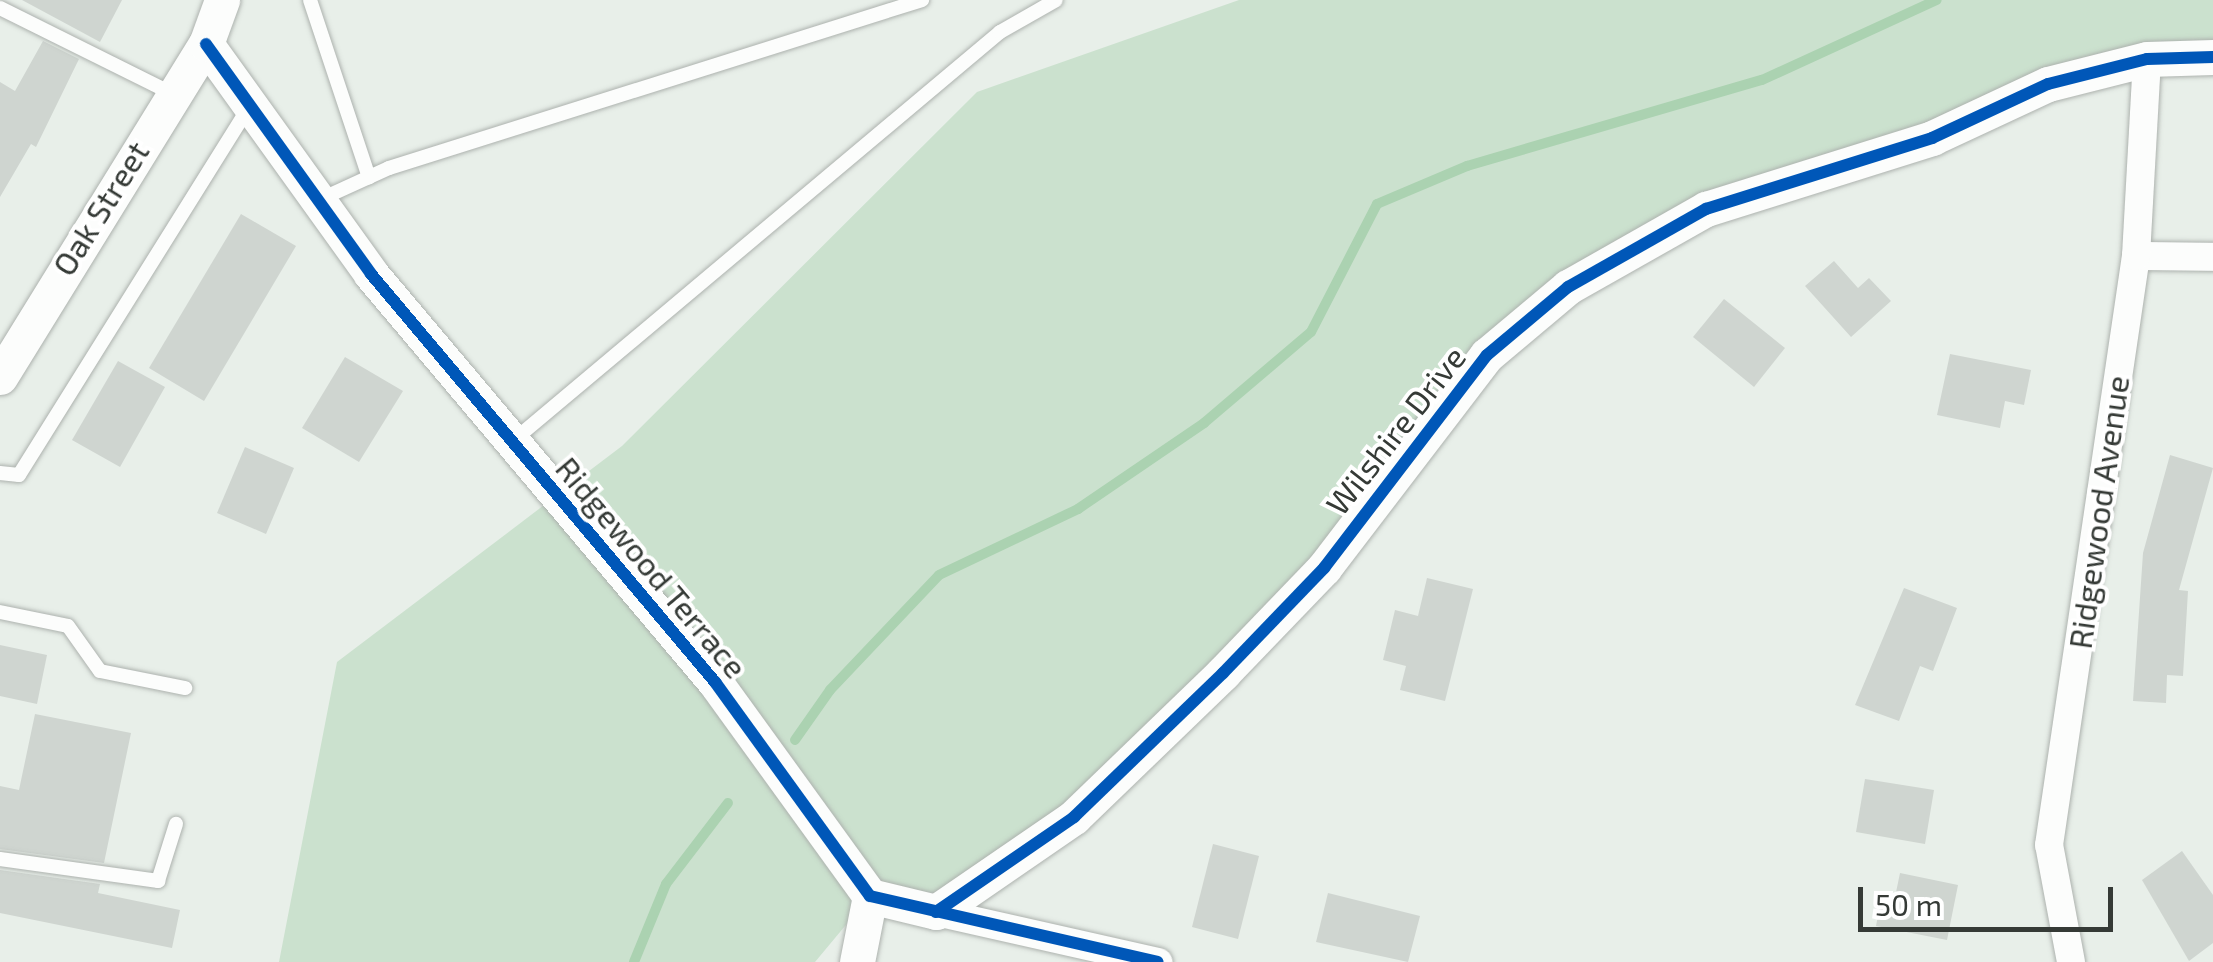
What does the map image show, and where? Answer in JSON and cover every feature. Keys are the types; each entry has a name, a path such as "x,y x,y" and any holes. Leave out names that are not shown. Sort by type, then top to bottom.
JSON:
{"street":[{"name":"Oak Street","path":"0,376 206,44 222,0"},
{"name":"Ridgewood Terrace","path":"206,44 318,200 512,442 715,682 870,896"},
{"name":"Wilshire Drive","path":"936,912 1074,817 1223,673 1324,568 1487,355 1568,286 1706,209 1932,138 2048,84 2147,59 2213,58"},
{"name":"Ridgewood Avenue","path":"2070,962 2048,845 2136,256 2147,59"},
{"path":"2136,256 2213,257"},
{"path":"857,962 870,896 1158,962"}],"lane":[{"path":"310,0 369,177"},
{"path":"318,200 369,177 922,0"},
{"path":"512,442 1000,32 1056,0"},
{"path":"0,8 173,94"},
{"path":"0,473 19,475 250,106"},
{"path":"0,336 32,319"},
{"path":"0,612 68,626 100,671 185,688"},
{"path":"0,859 158,881 176,824"}],"green space":[{"path":"1239,0 2213,0 2213,65 2172,62 1914,135 1557,284 1324,568 971,893 870,896 815,962 279,962 337,662 622,446 977,92"}],"building":[{"path":"22,0 122,0 100,42"},
{"path":"43,41 79,59 36,147 31,144 0,197 0,82 15,91"},
{"path":"241,214 296,246 204,401 149,368"},
{"path":"1834,261 1858,288 1869,278 1891,301 1851,337 1805,286"},
{"path":"1724,299 1785,348 1754,387 1693,337"},
{"path":"1950,354 2031,370 2024,405 2005,401 2000,428 1937,415"},
{"path":"345,357 403,391 359,462 302,428"},
{"path":"118,361 165,387 120,467 72,440"},
{"path":"245,447 294,468 266,534 217,513"},
{"path":"2170,455 2213,468 2179,590 2188,591 2183,676 2167,675 2166,703 2133,701 2143,553"},
{"path":"1427,578 1473,589 1445,701 1400,690 1406,666 1383,660 1395,610 1418,616"},
{"path":"1904,588 1957,608 1933,671 1920,666 1899,721 1855,705"},
{"path":"0,645 47,655 37,704 0,696"},
{"path":"35,714 131,733 104,863 0,849 0,786 19,790"},
{"path":"1865,779 1934,790 1925,844 1856,832"},
{"path":"1213,844 1259,856 1238,939 1192,927"},
{"path":"2182,851 2213,895 2213,943 2189,961 2142,880"},
{"path":"0,870 100,884 98,893 180,910 172,948 0,913"},
{"path":"1900,873 1958,885 1947,940 1876,926 1882,894 1895,897"},
{"path":"1328,893 1420,916 1408,962 1316,942"}],"waterway":[{"path":"795,740 830,690 939,575 1078,509 1204,423 1311,332 1377,204 1467,166 1762,80 1937,0"},
{"path":"634,962 666,884 728,803"}],"cycle path":[{"path":"206,44 371,274 715,682 870,896 1158,962"},
{"path":"936,912 1074,817 1223,673 1324,568 1487,355 1568,287 1706,209 1932,138 2048,84 2147,59 2213,57"}]}
